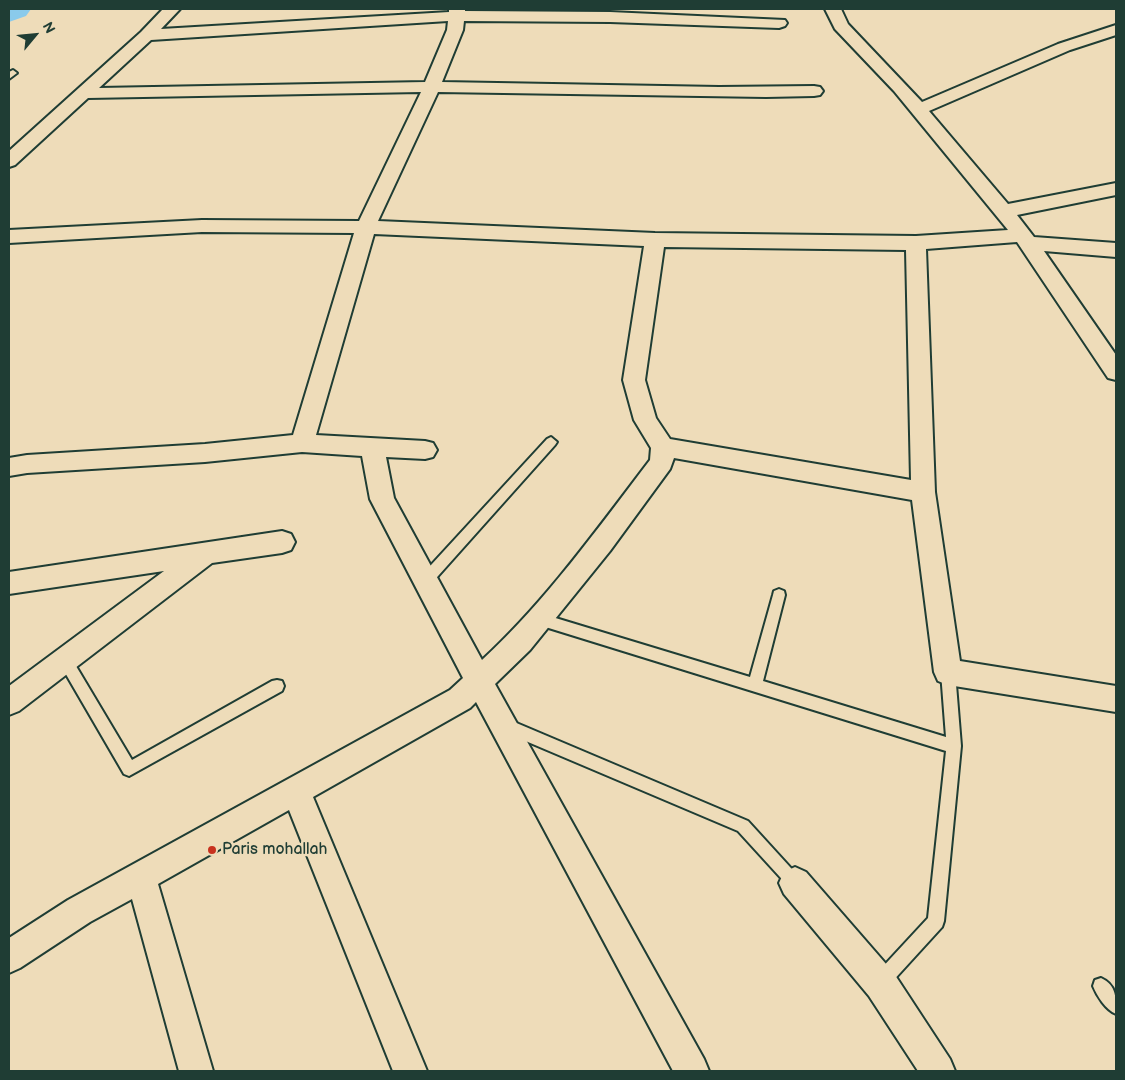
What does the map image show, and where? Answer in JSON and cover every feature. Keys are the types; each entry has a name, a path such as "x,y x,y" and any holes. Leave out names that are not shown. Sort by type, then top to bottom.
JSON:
{"street":[{"path":"9,161 147,35 172,9"},
{"path":"833,9 841,26 900,87 1004,211 1116,372"},
{"path":"147,35 457,12 779,23"},
{"path":"302,444 366,227 432,88 454,30 457,12"},
{"path":"919,109 1064,47 1116,30"},
{"path":"84,93 432,88 626,89 726,93 814,91"},
{"path":"1004,211 1116,189"},
{"path":"9,236 202,226 366,227 655,240 916,243 1025,239 1116,250"},
{"path":"9,957 79,911 460,699 521,641 601,542 662,462 663,447 645,420 634,380 655,240"},
{"path":"916,243 923,492 948,672 1116,699"},
{"path":"9,467 27,464 205,453 302,444 425,450"},
{"path":"372,447 382,499 692,1071"},
{"path":"663,447 923,492"},
{"path":"9,583 282,542"},
{"path":"9,702 206,553"},
{"path":"296,790 410,1071"},
{"path":"141,877 192,1070"},
{"path":"795,883 881,984 938,1071"}],"lane":[{"path":"425,581 551,442"},
{"path":"755,685 779,595"},
{"path":"539,619 954,746"},
{"path":"65,660 130,769 277,686"},
{"path":"881,984 884,978 936,921 954,746 948,672"},
{"path":"503,724 743,826 795,883"},
{"path":"1100,986 1116,1006"}],"waterway":[{"path":"9,12 15,9"}],"place":[{"name":"Paris mohallah","path":"212,850"}]}
